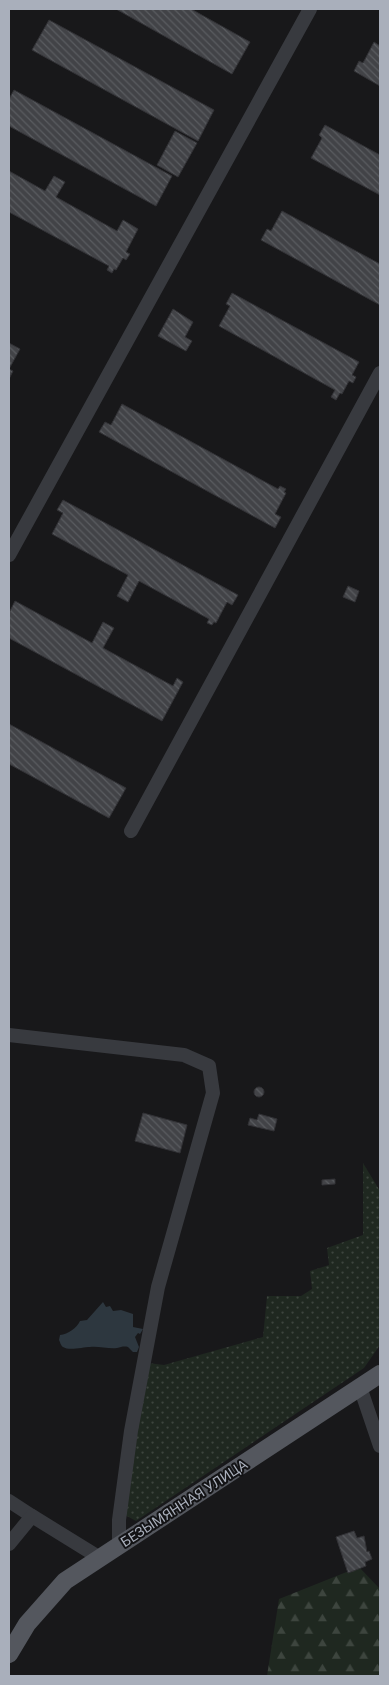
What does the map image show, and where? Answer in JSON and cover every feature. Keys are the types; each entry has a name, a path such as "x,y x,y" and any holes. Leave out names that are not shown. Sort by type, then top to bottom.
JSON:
{"main road":[{"name":"БЕЗЫМЯННАЯ УЛИЦА","path":"9,1654 27,1624 65,1581 380,1374"}],"street":[{"path":"9,555 310,9"},
{"path":"131,831 380,372"},
{"path":"9,1035 184,1055 209,1066 213,1093 158,1286 149,1334 131,1431 119,1520 119,1546"},
{"path":"360,1387 380,1446"},
{"path":"9,1501 100,1558"},
{"path":"9,1544 32,1516"}],"green space":[{"path":"363,1163 380,1191 380,1345 364,1368 136,1521 125,1515 148,1363 164,1365 263,1337 267,1296 301,1296 312,1289 310,1271 329,1265 327,1248 363,1235"},
{"path":"359,1567 380,1589 380,1676 267,1676 279,1599"}],"shaded area":[{"path":"103,1302 106,1307 110,1306 113,1311 121,1310 133,1314 133,1327 143,1329 135,1337 139,1347 137,1352 133,1352 128,1347 72,1349 62,1346 59,1340 60,1335 72,1330 80,1321 87,1320"}],"building":[{"path":"116,9 191,9 250,42 232,74"},
{"path":"49,20 214,110 198,141 32,50"},
{"path":"374,42 380,46 380,86 354,71 359,61 363,63"},
{"path":"14,90 172,176 156,206 9,126 9,99"},
{"path":"325,125 380,155 380,195 311,158 322,138 319,135"},
{"path":"175,131 197,143 178,177 157,165"},
{"path":"9,171 45,191 54,176 65,182 56,197 117,231 123,220 138,229 126,252 130,254 126,260 123,258 112,273 107,270 109,266 9,212"},
{"path":"282,211 380,264 380,305 261,240 267,229 271,231"},
{"path":"232,293 359,362 352,375 356,377 353,383 349,381 342,394 340,393 336,400 331,397 335,390 219,326 230,306 226,304"},
{"path":"173,309 193,322 185,337 192,341 186,351 158,336"},
{"path":"9,343 20,349 9,369"},
{"path":"9,369 13,371 9,379"},
{"path":"122,404 278,489 280,486 286,489 284,492 286,493 275,514 281,517 275,528 99,432 105,422 111,425"},
{"path":"63,500 238,595 232,605 227,602 216,623 214,622 212,625 207,623 209,619 139,581 128,602 117,596 128,575 52,534 63,513 57,510"},
{"path":"348,586 359,591 355,602 343,597"},
{"path":"15,601 92,643 103,622 114,628 103,648 173,686 177,678 183,682 162,721 9,638 9,613"},
{"path":"9,724 126,788 109,818 9,764"},
{"path":"257,1087 261,1087 264,1092 263,1096 257,1097 254,1094 254,1090"},
{"path":"143,1113 187,1125 180,1153 135,1141"},
{"path":"259,1114 277,1119 274,1131 248,1125 250,1118 257,1120"},
{"path":"335,1179 335,1184 322,1185 322,1180"},
{"path":"354,1531 357,1538 364,1536 367,1552 369,1551 372,1559 365,1562 366,1566 348,1573 336,1537"}]}
